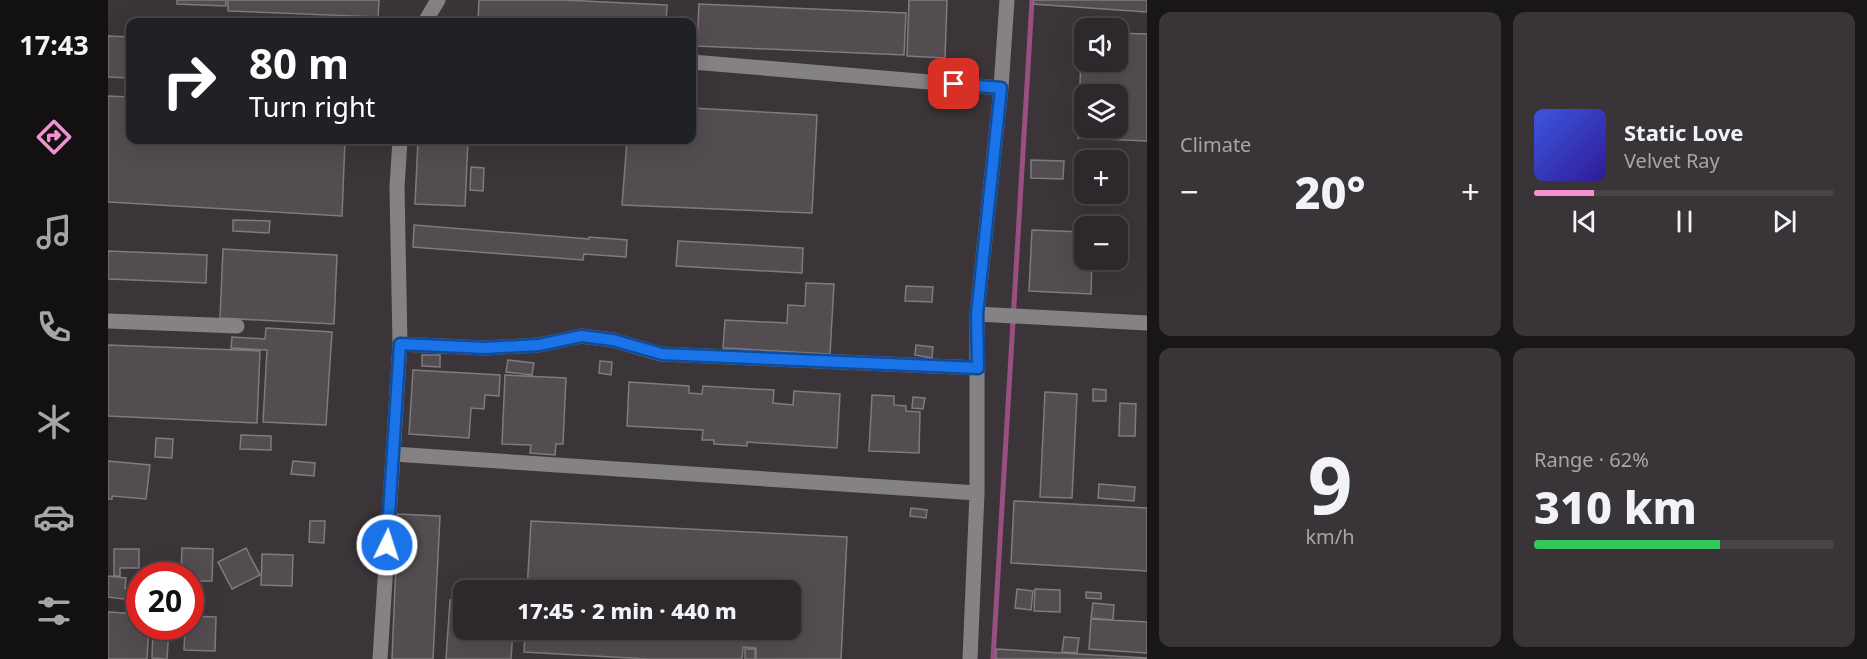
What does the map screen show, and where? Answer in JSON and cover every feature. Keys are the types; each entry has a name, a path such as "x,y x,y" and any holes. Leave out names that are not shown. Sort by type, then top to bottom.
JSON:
{"street":[{"path":"427,18 438,0"},
{"path":"970,659 977,493 977,314 1001,88 1007,0"},
{"path":"696,62 1001,88"},
{"path":"380,659 400,344 397,187 400,144"},
{"path":"977,314 1147,323"},
{"path":"108,321 237,326"},
{"path":"400,344 485,348 539,345 581,336 613,340 662,354 978,368"},
{"path":"393,454 977,493"}],"building":[{"path":"177,0 226,0 226,6 177,4"},
{"path":"228,0 379,0 378,17 228,11"},
{"path":"479,0 564,0 667,5 666,18 478,18"},
{"path":"909,0 947,0 945,58 907,56"},
{"path":"1034,0 1147,0 1147,12 1033,4"},
{"path":"699,4 906,13 904,55 697,46"},
{"path":"1128,33 1147,34 1147,141 1078,138 1128,138 1128,84 1080,84 1080,72 1128,72"},
{"path":"108,36 126,37 126,78 108,77"},
{"path":"108,96 126,97 126,144 345,144 342,216 108,202"},
{"path":"696,108 817,115 812,213 622,205 627,144 696,144"},
{"path":"418,144 468,144 465,206 415,204"},
{"path":"1031,160 1064,161 1063,179 1031,178"},
{"path":"471,167 484,168 483,191 470,190"},
{"path":"233,220 270,221 269,233 233,231"},
{"path":"414,225 627,240 626,257 584,254 583,260 413,247"},
{"path":"1032,230 1074,232 1074,270 1092,270 1091,294 1029,291"},
{"path":"678,241 803,248 802,273 676,266"},
{"path":"223,249 337,255 334,324 220,318"},
{"path":"108,251 207,255 206,283 108,279"},
{"path":"806,283 834,284 830,354 723,348 725,320 787,323 788,305 805,306"},
{"path":"906,286 933,287 932,302 905,301"},
{"path":"266,328 332,332 326,425 263,422 267,350 231,348 232,337 265,339"},
{"path":"108,345 260,351 257,423 108,416"},
{"path":"916,345 933,347 932,358 915,355"},
{"path":"422,355 440,355 440,367 422,366"},
{"path":"508,360 534,363 532,375 506,372"},
{"path":"600,361 612,362 611,375 599,373"},
{"path":"413,370 500,375 499,396 485,395 484,409 471,408 469,438 409,434"},
{"path":"505,375 566,378 563,444 556,444 555,455 530,453 531,445 502,444"},
{"path":"629,382 689,386 689,393 702,394 703,386 774,390 773,403 793,405 794,391 840,394 837,448 747,442 747,446 714,444 714,440 702,440 703,430 627,426"},
{"path":"1093,389 1106,390 1106,401 1093,401"},
{"path":"1045,392 1077,394 1072,498 1040,497"},
{"path":"872,395 894,396 894,405 906,406 906,411 920,412 919,453 869,451"},
{"path":"913,397 925,398 923,409 912,408"},
{"path":"1120,403 1136,404 1135,436 1119,436"},
{"path":"241,435 271,436 271,450 240,449"},
{"path":"156,438 173,439 172,458 155,457"},
{"path":"108,461 150,465 146,499 112,496 112,499 108,499"},
{"path":"293,461 315,463 314,476 291,474"},
{"path":"1099,484 1135,487 1134,501 1098,498"},
{"path":"1014,501 1147,508 1147,571 1011,563"},
{"path":"911,508 927,510 926,518 910,516"},
{"path":"398,514 440,516 433,659 392,659"},
{"path":"310,521 325,521 324,543 309,542"},
{"path":"531,521 847,537 841,659 756,659 756,648 743,647 742,659 648,659 524,652 525,640 801,640 801,580 528,580"},
{"path":"182,548 213,549 212,581 204,581 204,562 182,562"},
{"path":"246,548 260,575 232,589 218,562"},
{"path":"114,549 139,549 139,562 126,562 126,568 120,568 120,576 114,576"},
{"path":"262,554 293,555 292,586 261,585"},
{"path":"108,576 126,578 126,599 108,597"},
{"path":"1017,589 1033,591 1031,610 1015,608"},
{"path":"1035,589 1060,590 1060,612 1034,611"},
{"path":"1086,592 1101,593 1101,599 1086,598"},
{"path":"450,600 453,600 453,640 512,640 511,659 446,659"},
{"path":"1093,603 1114,605 1113,620 1091,618"},
{"path":"108,612 126,613 126,640 148,640 147,659 108,659"},
{"path":"204,617 216,617 215,651 184,650 184,640 204,640"},
{"path":"1091,619 1147,622 1147,653 1089,649"},
{"path":"1064,637 1079,638 1077,653 1062,652"},
{"path":"153,640 168,640 167,659 152,658"},
{"path":"745,649 755,649 755,659 745,659"},
{"path":"996,649 1147,658 1147,659 996,659"}],"waterway":[{"path":"993,659 1032,0"}],"route":[{"path":"387,545 400,344 485,348 539,345 581,336 613,340 641,350 662,354 978,368 977,314 1001,88 954,84"}]}
